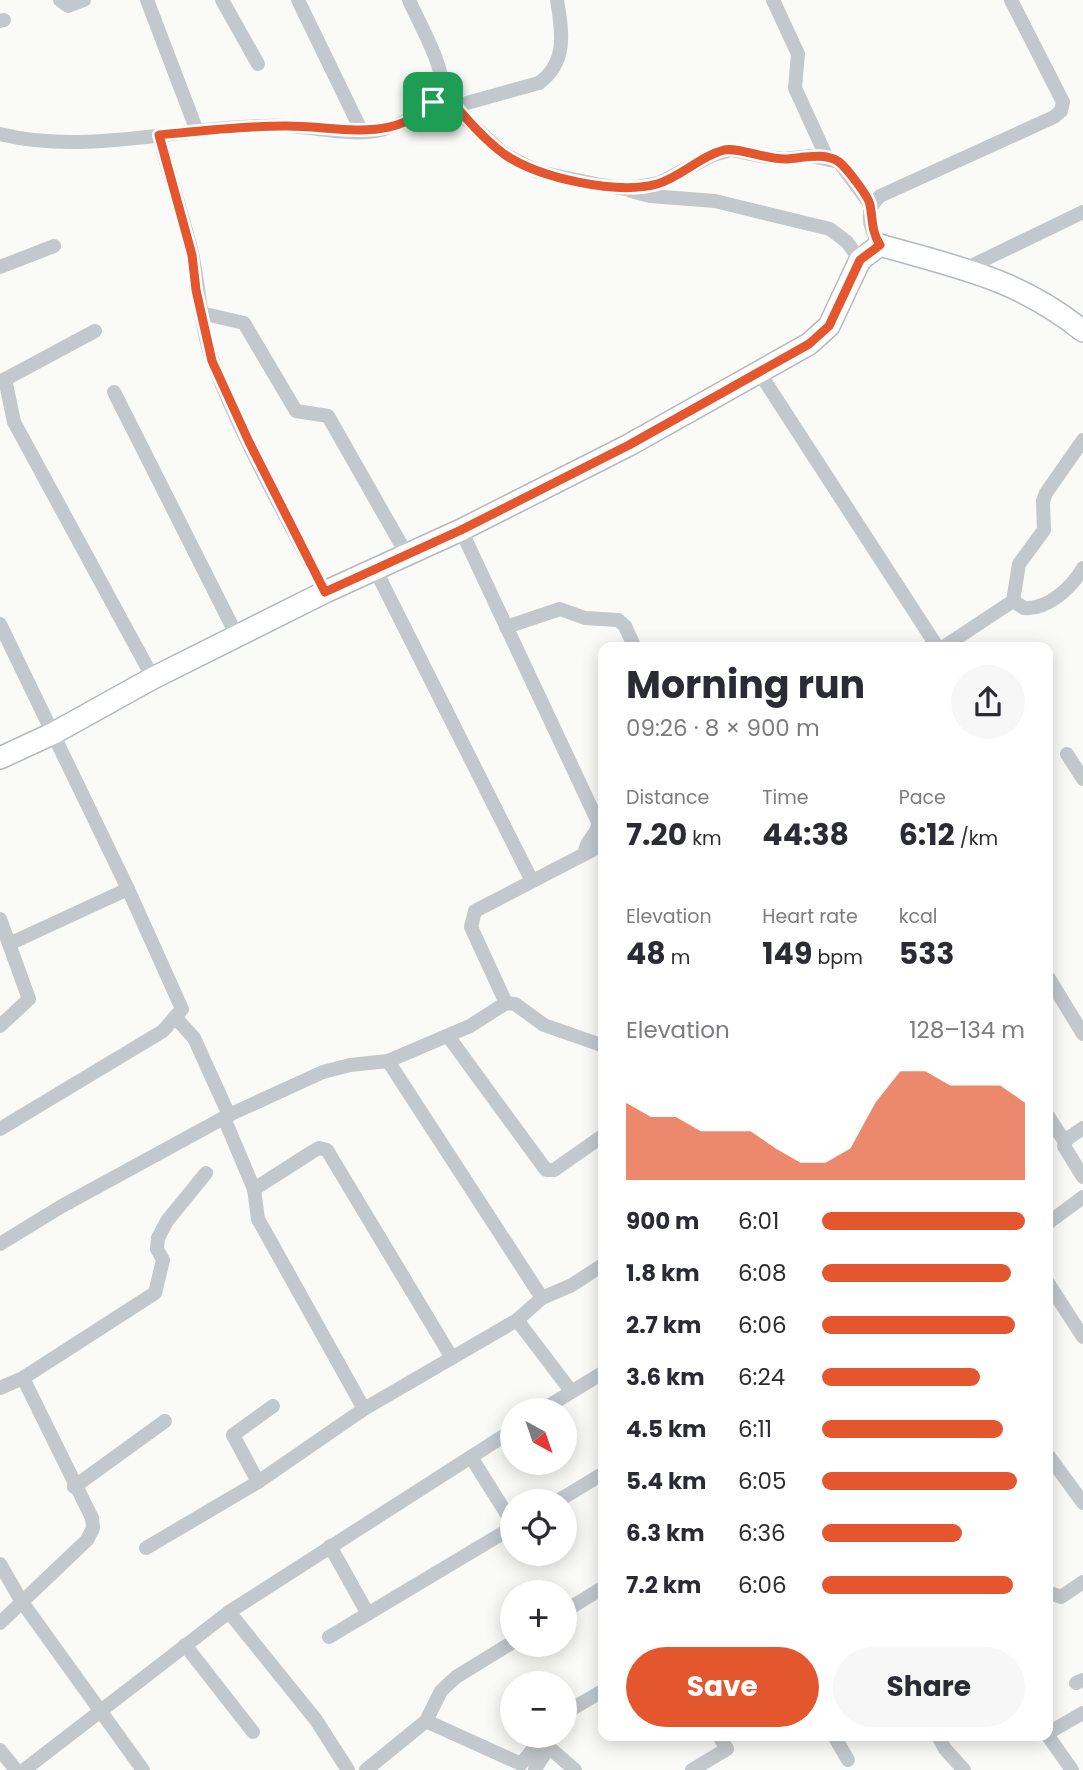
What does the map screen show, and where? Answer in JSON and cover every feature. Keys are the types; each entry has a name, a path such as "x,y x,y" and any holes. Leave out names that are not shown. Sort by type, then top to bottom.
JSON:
{"main road":[{"path":"0,758 54,733 153,678 325,592 461,530 629,445 809,344 829,326 860,260 880,245 994,277 1037,297 1083,331"}],"street":[{"path":"60,0 68,6 84,0"},
{"path":"147,0 197,131"},
{"path":"222,0 258,64"},
{"path":"298,0 362,132"},
{"path":"0,134 26,140 109,140 285,126 362,132 382,130 412,118 433,102 441,89 442,75 409,0"},
{"path":"456,106 539,83 547,77 563,40 557,0"},
{"path":"773,0 798,54 795,88 827,158"},
{"path":"870,204 880,196 1054,117 1061,111 1063,102 1011,0"},
{"path":"441,89 505,154 539,172 626,189 638,194 715,201 830,229 847,242 860,260"},
{"path":"159,135 192,255 212,361 249,442 325,592"},
{"path":"626,189 659,183 723,150 784,159 827,158 839,162 870,204 873,231 880,245"},
{"path":"965,269 1083,212"},
{"path":"0,267 54,246"},
{"path":"201,313 244,323 296,411 328,415 407,555"},
{"path":"95,331 3,381 7,422 153,678"},
{"path":"759,372 936,642"},
{"path":"114,392 237,636"},
{"path":"949,642 1013,601 1019,564 1044,530 1045,493 1083,440"},
{"path":"461,530 598,822 597,831 586,844 585,853"},
{"path":"1013,601 1024,608 1040,605 1072,587 1083,568"},
{"path":"375,569 532,881"},
{"path":"506,627 560,609 586,618 618,620 625,626 632,642"},
{"path":"0,624 128,889 182,1009 163,1031 0,1129"},
{"path":"1068,754 1083,779"},
{"path":"506,1003 471,926 475,911 598,847"},
{"path":"9,944 128,889"},
{"path":"0,919 29,999 0,1026"},
{"path":"1053,984 1083,1034"},
{"path":"0,1244 62,1206 227,1116 323,1072 350,1065 388,1061 448,1036 506,1003 514,1004 544,1026 598,1043"},
{"path":"175,1017 194,1038 227,1116 254,1189 258,1219 364,1409"},
{"path":"448,1036 546,1170 554,1170 598,1139"},
{"path":"388,1061 541,1298"},
{"path":"1053,1123 1083,1177"},
{"path":"1065,1142 1083,1128"},
{"path":"254,1189 312,1152 320,1148 327,1150 452,1358"},
{"path":"0,1388 23,1378 155,1293 163,1260 157,1249 159,1238 167,1221 206,1173"},
{"path":"1053,1219 1083,1198"},
{"path":"146,1548 258,1482 364,1409 517,1320 541,1298 572,1285 598,1268"},
{"path":"1053,1291 1083,1338"},
{"path":"517,1320 571,1391"},
{"path":"560,1398 598,1375"},
{"path":"0,1623 87,1540 93,1528 92,1518 74,1487 23,1378"},
{"path":"258,1482 233,1435 273,1406"},
{"path":"74,1487 166,1421"},
{"path":"24,1770 229,1612 500,1438"},
{"path":"471,1457 500,1504"},
{"path":"1053,1462 1083,1503"},
{"path":"577,1489 598,1477"},
{"path":"329,1637 500,1533"},
{"path":"330,1546 368,1614"},
{"path":"0,1564 22,1602 143,1770"},
{"path":"1053,1594 1061,1597 1083,1582"},
{"path":"577,1604 598,1591"},
{"path":"229,1612 316,1720 348,1770"},
{"path":"185,1645 253,1732"},
{"path":"366,1770 426,1721 440,1691 456,1677 500,1651"},
{"path":"577,1706 598,1694"},
{"path":"1053,1731 1083,1713"},
{"path":"426,1721 520,1767"},
{"path":"692,1770 727,1749 722,1741"},
{"path":"837,1741 848,1760"},
{"path":"941,1741 964,1770"},
{"path":"1053,1741 1072,1770"},
{"path":"520,1767 535,1748"},
{"path":"0,1750 16,1770"},
{"path":"520,1767 552,1750 575,1770"}],"route":[{"path":"441,89 466,119 505,154 539,172 626,189 659,183 723,150 784,159 811,156 834,160 852,176 870,204 873,231 880,245 860,260 829,326 809,344 629,445 461,530 325,592 249,442 212,361 196,290 192,255 173,195 159,135 285,126 362,132 382,130 412,118 433,102 441,89"}]}
